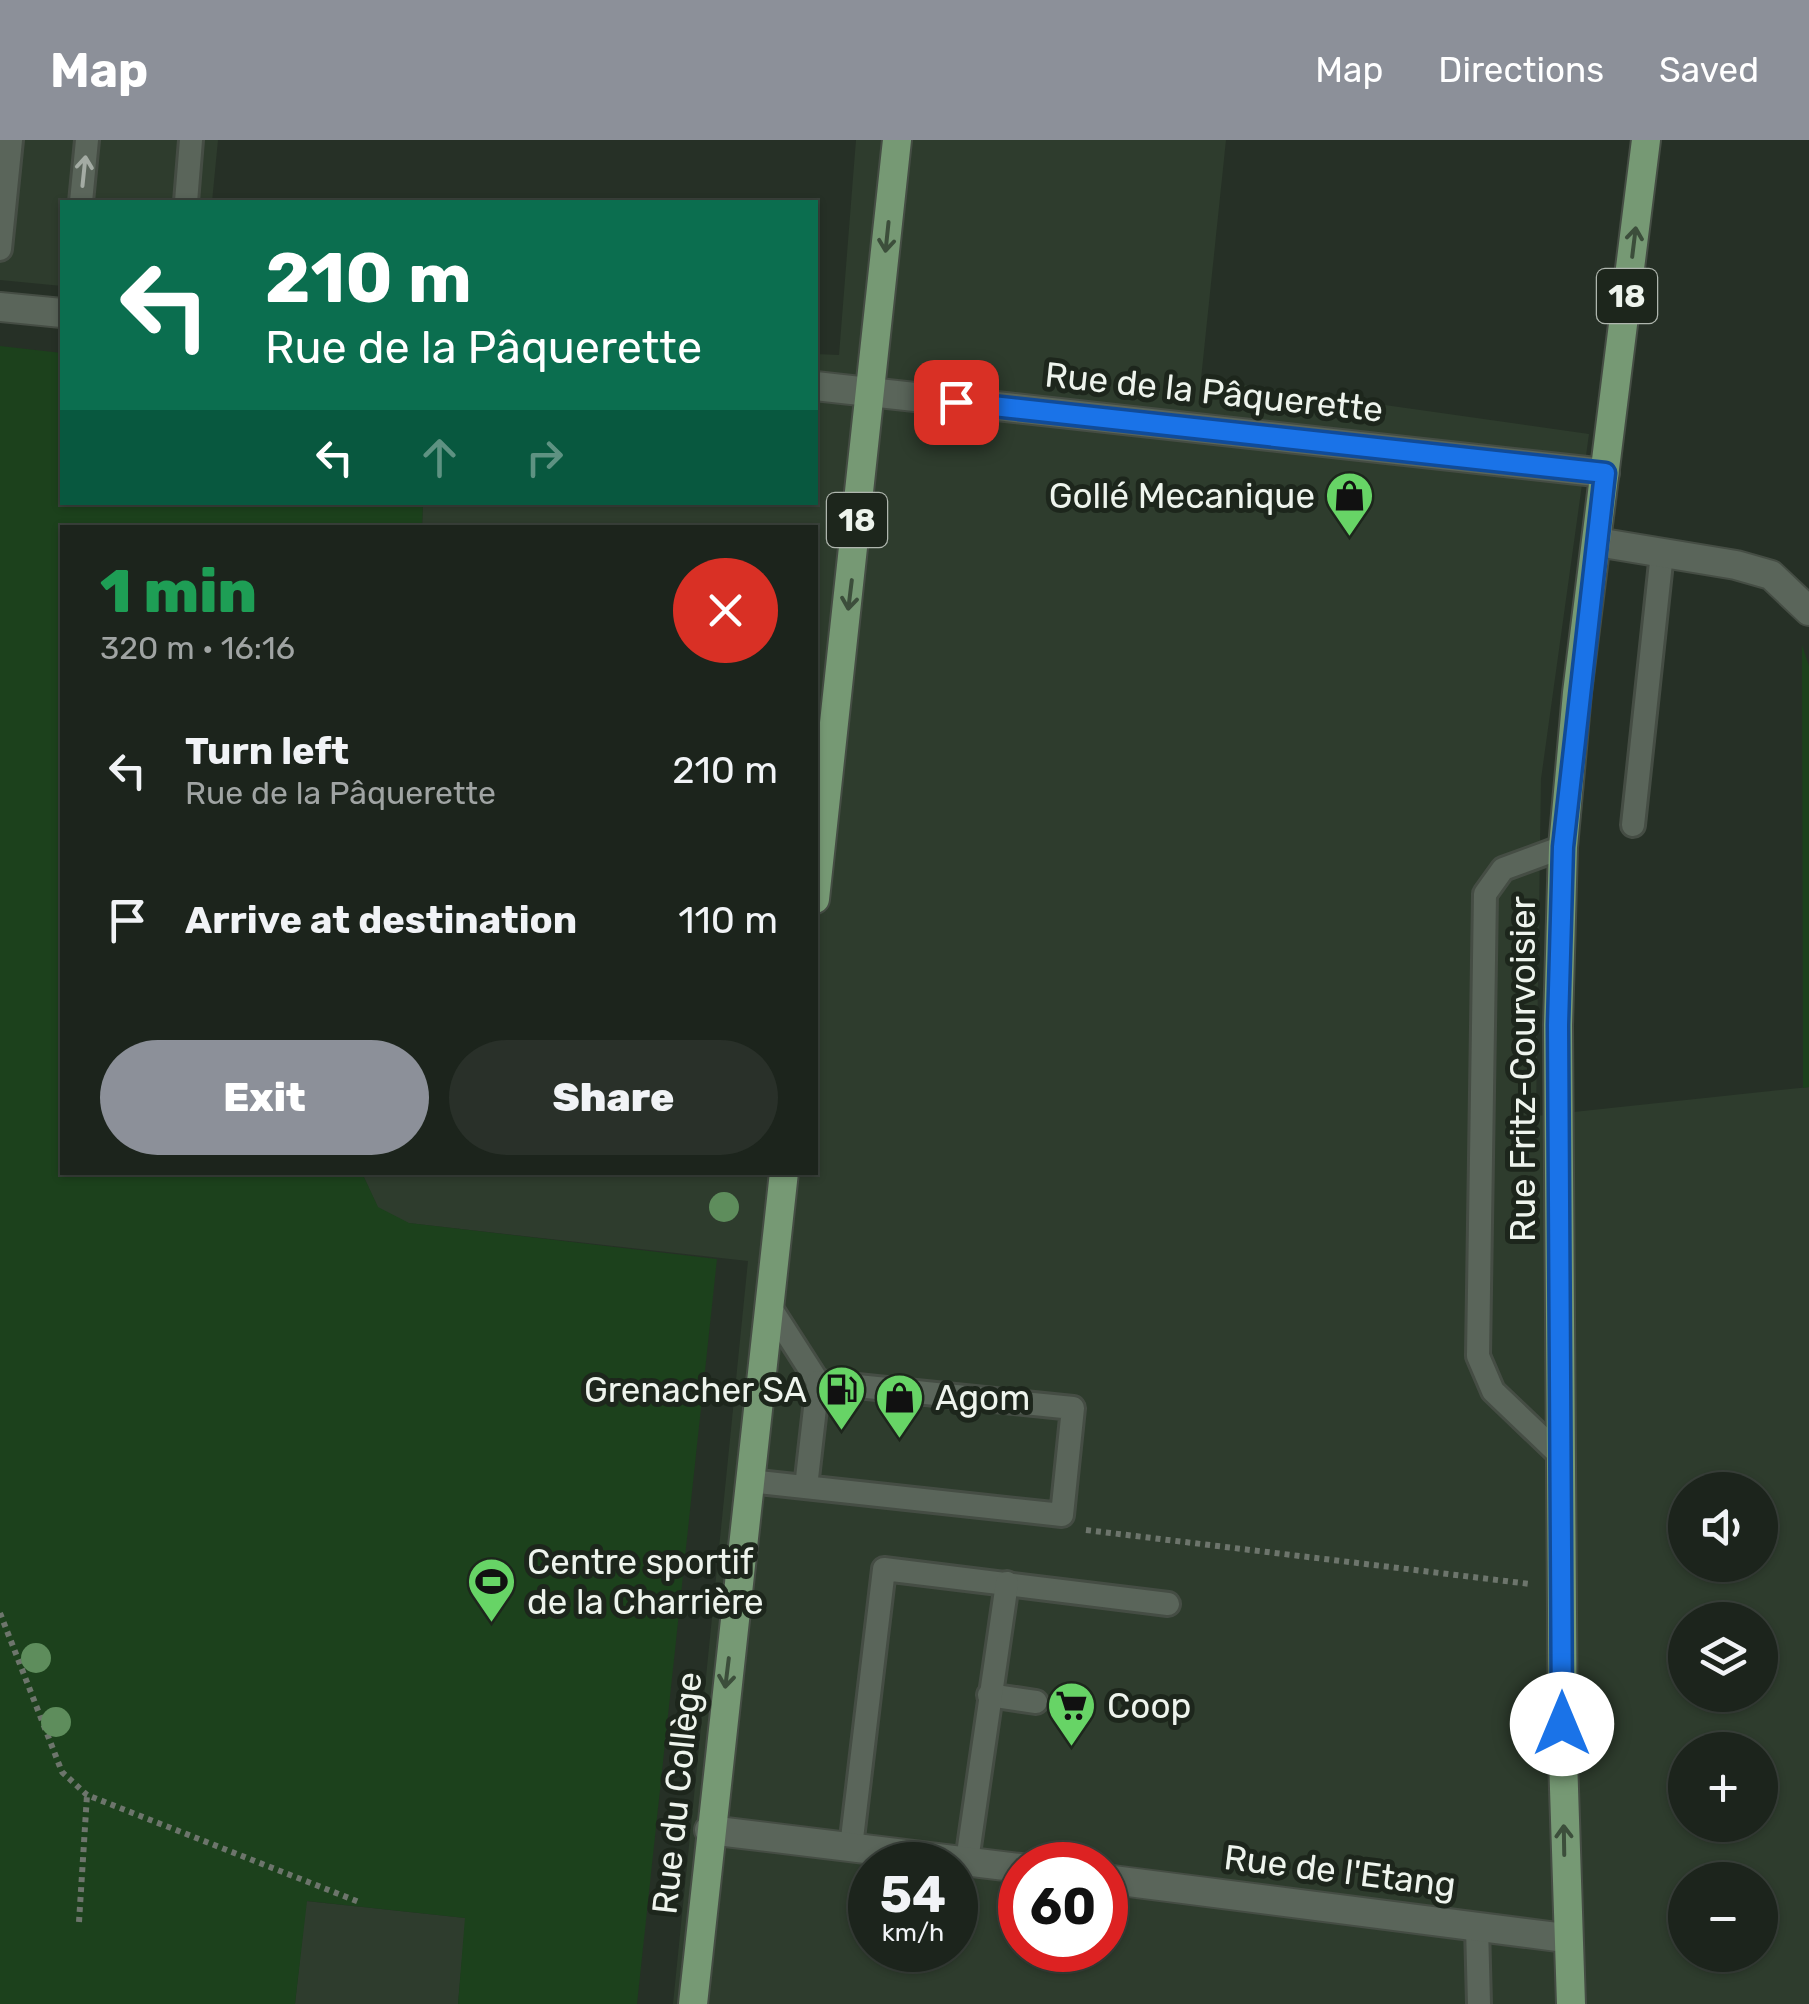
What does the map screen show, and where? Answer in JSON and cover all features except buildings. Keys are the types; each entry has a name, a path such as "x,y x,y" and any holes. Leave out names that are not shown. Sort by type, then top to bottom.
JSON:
{"main road":[{"name":"18","path":"818,871 897,140"},
{"name":"Rue Fritz-Courvoisier","path":"1571,2004 1565,1938 1558,1025 1563,847 1646,140"},
{"name":"Rue du Collège","path":"693,2004 709,1830 784,1175"}],"street":[{"path":"0,308 60,313"},
{"name":"Rue de la Pâquerette","path":"818,386 1605,473"},
{"path":"1597,542 1771,575 1809,610"},
{"path":"709,1830 848,1848"},
{"name":"Rue de l'Etang","path":"1128,1882 1565,1938"}],"lane":[{"path":"0,249 11,140"},
{"path":"80,200 87,140"},
{"path":"186,200 191,140"},
{"path":"1633,825 1662,552"},
{"path":"1562,1457 1493,1391 1478,1356 1482,1327 1485,894 1503,868 1563,847"},
{"path":"768,1304 818,1382 806,1487"},
{"path":"749,1481 1062,1515 1073,1408 818,1382"},
{"path":"852,1842 884,1569 1168,1604"},
{"path":"970,1842 1007,1583"},
{"path":"989,1695 1036,1702"},
{"path":"1476,1926 1479,2004"}],"path":[{"path":"1062,1515 1071,1528 1562,1588"},
{"path":"0,1613 62,1772 86,1795 359,1902"},
{"path":"79,1922 86,1795"}],"shaded area":[{"path":"0,140 218,140 212,200 60,200 60,286 0,280"},
{"path":"856,140 1226,140 1201,379 1589,434 1541,779 1536,1116 1809,1087 1809,2004 673,2004 748,1261 408,1223 378,1208 363,1175 818,1175 818,525 422,525 423,505 818,505 818,354 839,355"},
{"path":"306,1901 466,1918 458,2004 295,2004"}],"green space":[{"path":"0,346 60,353 60,505 423,505 422,525 60,525 60,1175 363,1175 378,1207 409,1223 717,1259 637,2004 458,2004 465,1918 307,1901 295,2004 0,2004"},
{"path":"1802,645 1809,666 1809,1087 1803,1088"}],"place":[{"name":"Gollé Mecanique","path":"1350,538"},
{"name":"Grenacher SA","path":"842,1432"},
{"name":"Agom","path":"900,1440"},
{"name":"Centre sportif de la Charrière","path":"492,1624"},
{"name":"Coop","path":"1072,1748"}],"route":[{"path":"956,402 1605,473 1577,693 1563,847 1558,1025 1562,1724"}]}
